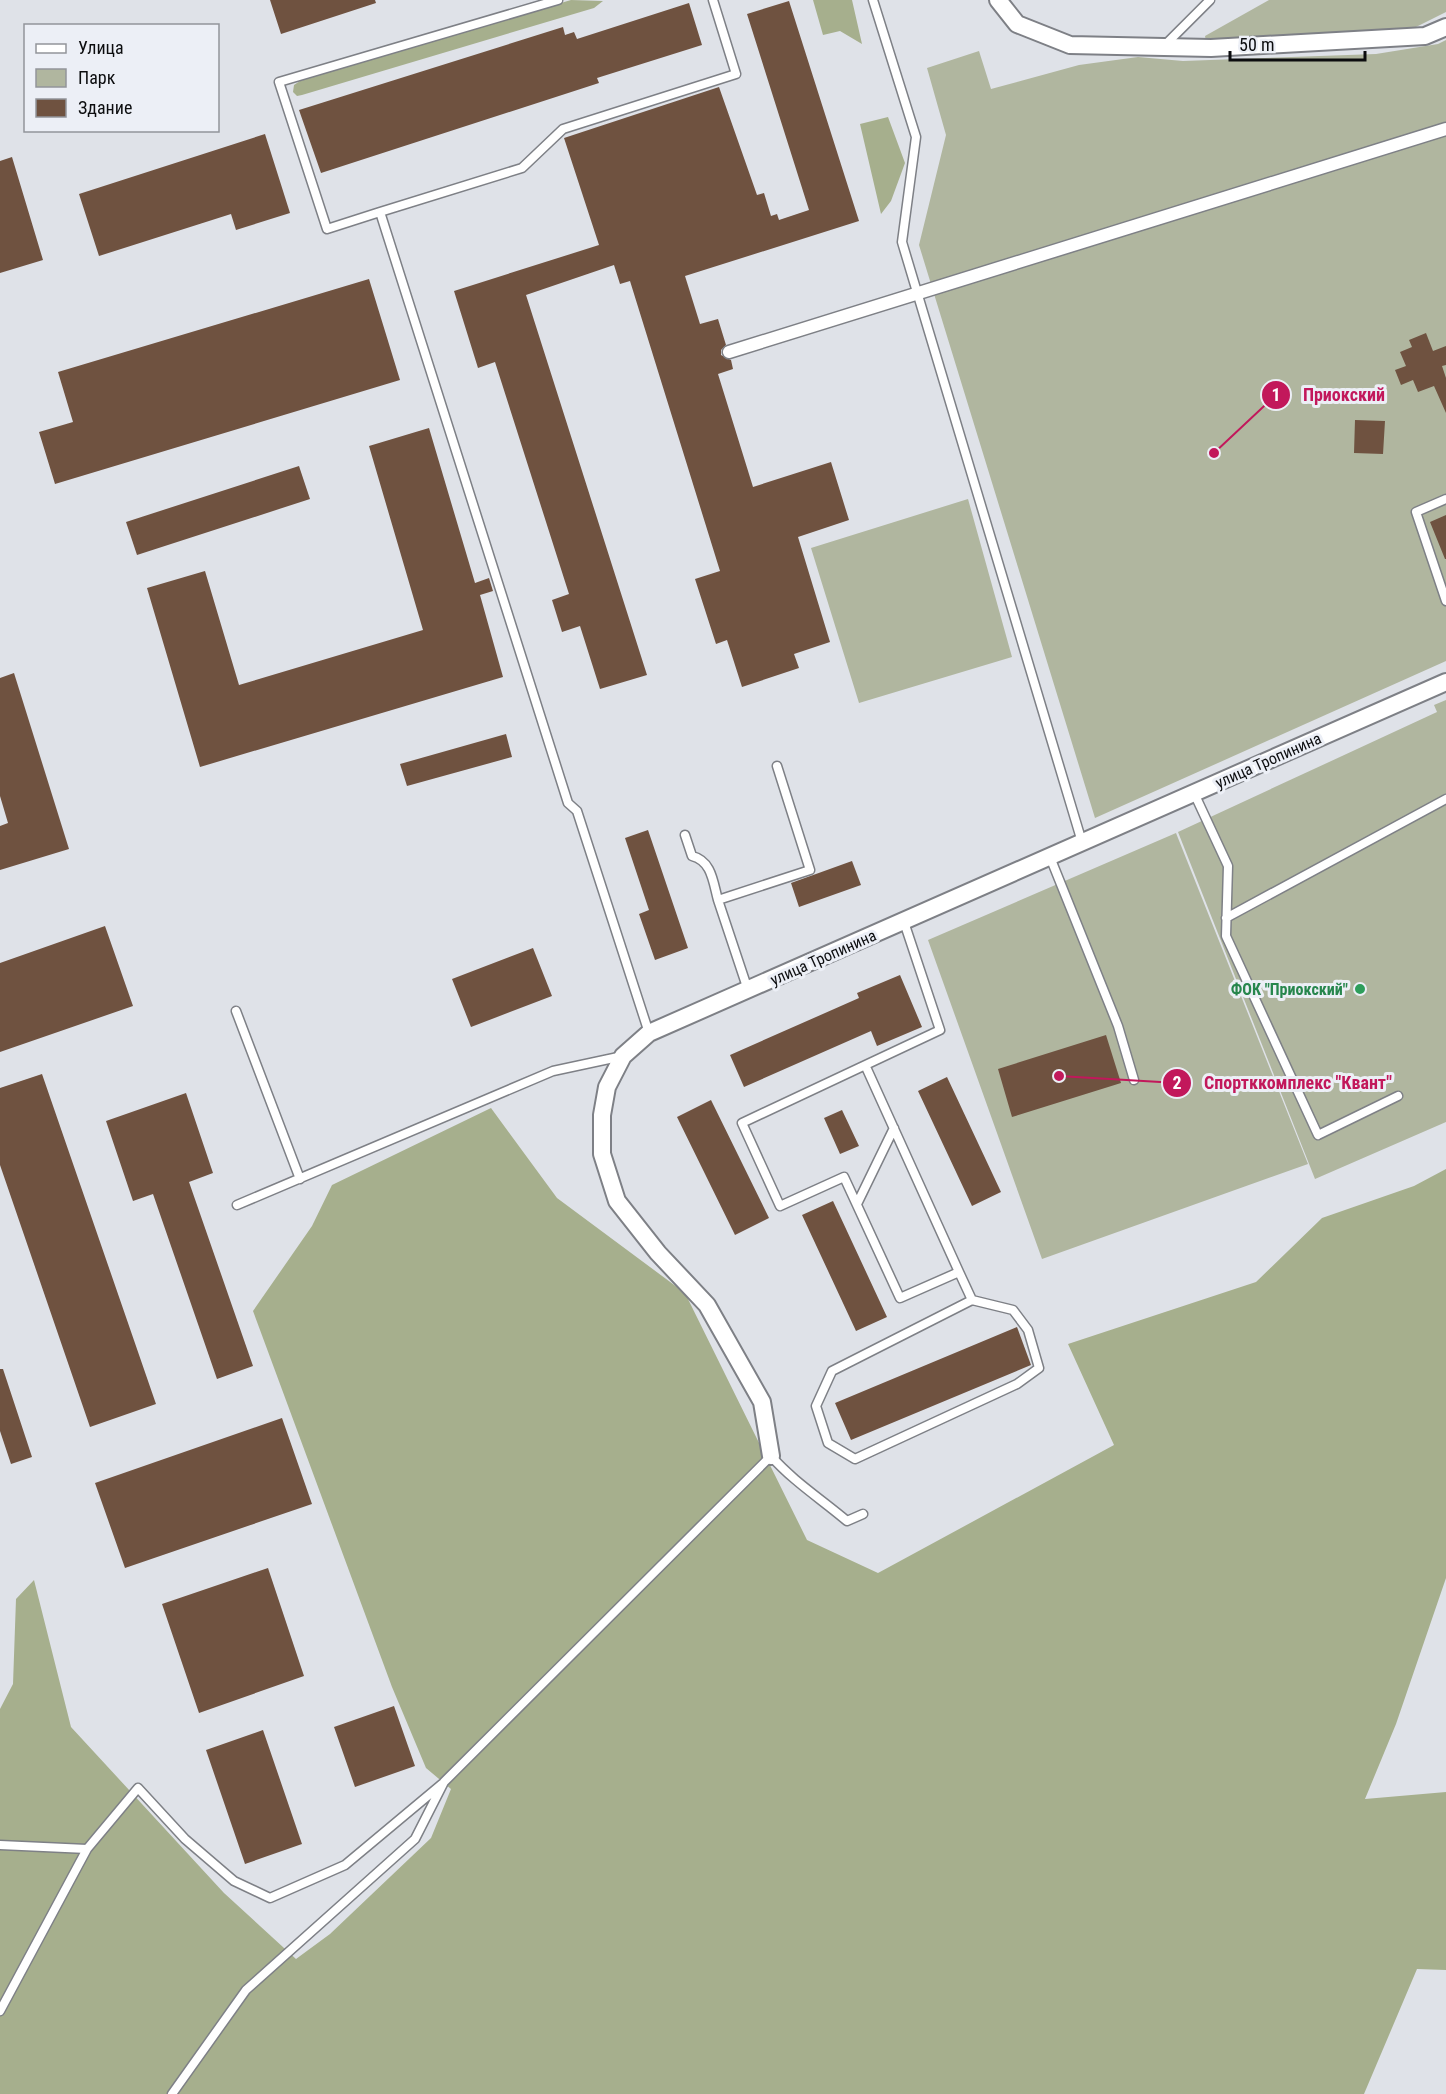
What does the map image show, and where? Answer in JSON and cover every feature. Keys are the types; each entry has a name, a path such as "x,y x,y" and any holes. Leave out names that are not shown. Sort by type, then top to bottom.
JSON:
{"street":[{"path":"998,0 1017,24 1070,45 1165,45 1211,48 1425,36 1446,27"},
{"path":"729,352 1446,129"},
{"name":"улица Тропинина","path":"771,1456 762,1402 707,1305 658,1253 617,1201 602,1154 602,1115 607,1087 623,1056 649,1033 1446,681"}],"lane":[{"path":"558,0 279,81 327,229 522,168 563,129 736,74 713,0"},
{"path":"873,0 916,137 902,242 1082,842"},
{"path":"1165,45 1210,0"},
{"path":"380,212 568,803 577,811 649,1033"},
{"path":"1446,500 1416,512 1446,601"},
{"path":"718,900 810,870 777,766"},
{"path":"1194,793 1228,866 1226,936 1318,1136 1398,1096"},
{"path":"1226,918 1446,799"},
{"path":"685,835 692,856 701,858 707,865 748,990"},
{"path":"1050,857 1118,1026 1134,1080"},
{"path":"904,922 940,1030 866,1067 742,1123 780,1206 844,1177 900,1298 959,1272"},
{"path":"236,1011 300,1179"},
{"path":"237,1205 553,1071 623,1056"},
{"path":"866,1067 972,1300"},
{"path":"857,1204 894,1128"},
{"path":"972,1300 1013,1310 1028,1330 1039,1368 1017,1384 855,1459 828,1443 816,1406 832,1371 972,1300"},
{"path":"0,2012 87,1849 138,1788 185,1839 234,1881 270,1898 345,1865 444,1782 771,1456 792,1480 812,1491 847,1521 863,1514"},
{"path":"172,2094 246,1990 415,1839 444,1782"},
{"path":"0,1845 87,1849"}],"green space":[{"path":"571,0 603,1 594,8 302,95 297,96 293,92 294,85 300,81"},
{"path":"813,0 852,0 862,44 840,31 823,35"},
{"path":"1269,0 1446,0 1446,12 1416,27 1206,41 1205,36"},
{"path":"1446,40 1446,661 1095,818 919,245 946,135 927,68 979,51 991,89 1079,65 1138,57 1183,61 1376,54 1438,44"},
{"path":"888,117 905,163 891,201 881,214 860,124"},
{"path":"968,499 1012,657 859,703 811,548"},
{"path":"1446,700 1446,1122 1315,1179 1178,832 1437,712 1434,705"},
{"path":"1176,833 1308,1164 1042,1259 928,940"},
{"path":"491,1108 557,1198 685,1293 807,1540 878,1573 1114,1445 1068,1344 1256,1282 1322,1218 1414,1186 1446,1169 1446,1578 1396,1724 1365,1799 1446,1792 1446,1970 1417,1969 1364,2094 0,2094 0,1709 13,1684 16,1599 34,1580 71,1727 224,1893 296,1959 330,1934 431,1838 451,1789 426,1768 392,1687 253,1311 312,1226 332,1185"}],"building":[{"path":"270,0 375,0 376,3 281,34"},
{"path":"789,1 859,221 685,276 700,324 718,319 726,345 721,350 721,355 731,360 733,369 718,374 753,487 831,462 849,520 798,537 830,642 794,654 799,668 742,687 727,640 716,644 695,579 720,571 630,281 620,284 614,265 526,295 647,675 600,689 580,626 562,632 552,600 569,594 495,362 478,368 454,291 599,245 564,138 719,87 757,195 764,193 771,216 777,214 779,220 809,210 747,14"},
{"path":"689,3 702,45 597,78 599,83 321,173 299,110 563,27 565,35 574,32 577,39"},
{"path":"265,134 290,213 236,230 231,214 99,256 79,194"},
{"path":"12,157 43,260 0,273 0,161"},
{"path":"369,279 400,380 55,484 39,432 73,422 58,372"},
{"path":"1426,333 1433,351 1446,346 1446,365 1442,366 1446,378 1446,413 1434,386 1418,392 1413,380 1401,385 1395,370 1406,366 1400,352 1412,347 1409,340"},
{"path":"1355,420 1385,421 1383,454 1354,453"},
{"path":"429,428 475,583 489,578 493,591 480,595 503,677 200,767 147,588 205,571 239,685 423,630 369,446"},
{"path":"299,466 310,499 137,555 126,522"},
{"path":"1446,515 1446,559 1445,559 1430,522"},
{"path":"14,673 69,849 0,870 0,826 8,823 0,796 0,678"},
{"path":"506,734 512,757 407,786 400,764"},
{"path":"648,830 688,948 655,960 639,914 649,910 625,838"},
{"path":"852,861 861,885 799,907 791,883"},
{"path":"105,926 133,1006 0,1052 0,963"},
{"path":"533,948 552,996 471,1027 452,979"},
{"path":"900,975 922,1027 877,1046 871,1031 744,1087 730,1055 859,998 857,993"},
{"path":"1106,1035 1121,1083 1012,1117 998,1069"},
{"path":"42,1074 156,1404 90,1427 0,1165 0,1088"},
{"path":"947,1077 1001,1192 972,1206 918,1091"},
{"path":"186,1093 213,1173 189,1182 253,1366 217,1379 153,1194 133,1201 106,1121"},
{"path":"711,1100 769,1218 735,1235 677,1117"},
{"path":"842,1110 859,1146 840,1154 824,1118"},
{"path":"833,1201 887,1317 856,1331 802,1215"},
{"path":"1017,1327 1031,1365 851,1440 835,1403"},
{"path":"0,1369 3,1369 32,1457 11,1464 0,1431"},
{"path":"282,1418 312,1504 125,1568 95,1483"},
{"path":"268,1568 304,1676 199,1713 162,1604"},
{"path":"394,1706 415,1766 355,1787 334,1727"},
{"path":"263,1730 302,1844 245,1864 206,1750"}],"place":[{"name":"Приокский","path":"1214,453"},
{"name":"ФОК \"Приокский\"","path":"1360,989"},
{"name":"Спортккомплекс \"Квант\"","path":"1059,1076"}]}
